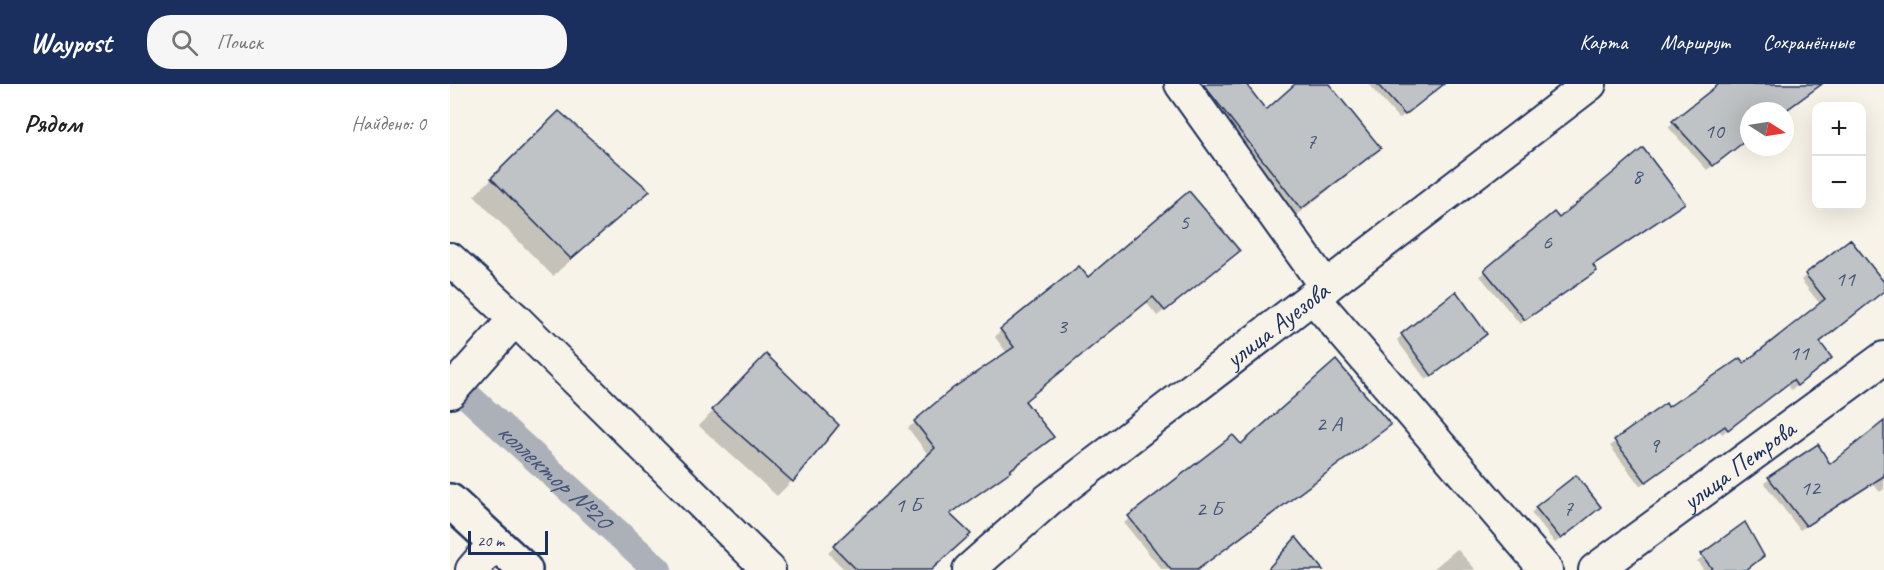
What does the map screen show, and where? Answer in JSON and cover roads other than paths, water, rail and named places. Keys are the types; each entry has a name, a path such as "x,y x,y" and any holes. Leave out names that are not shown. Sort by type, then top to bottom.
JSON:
{"main road":[{"path":"450,501 525,570"}],"street":[{"path":"1181,84 1319,292 1545,570"},
{"name":"улица Ауезова","path":"969,570 1048,500 1590,84"},
{"path":"450,259 515,319 769,570"},
{"path":"450,392 515,319"},
{"name":"улица Петрова","path":"1595,570 1884,358"},
{"path":"472,570 495,543"}],"waterway":[{"name":"коллектор №20","path":"450,380 658,570"}]}
